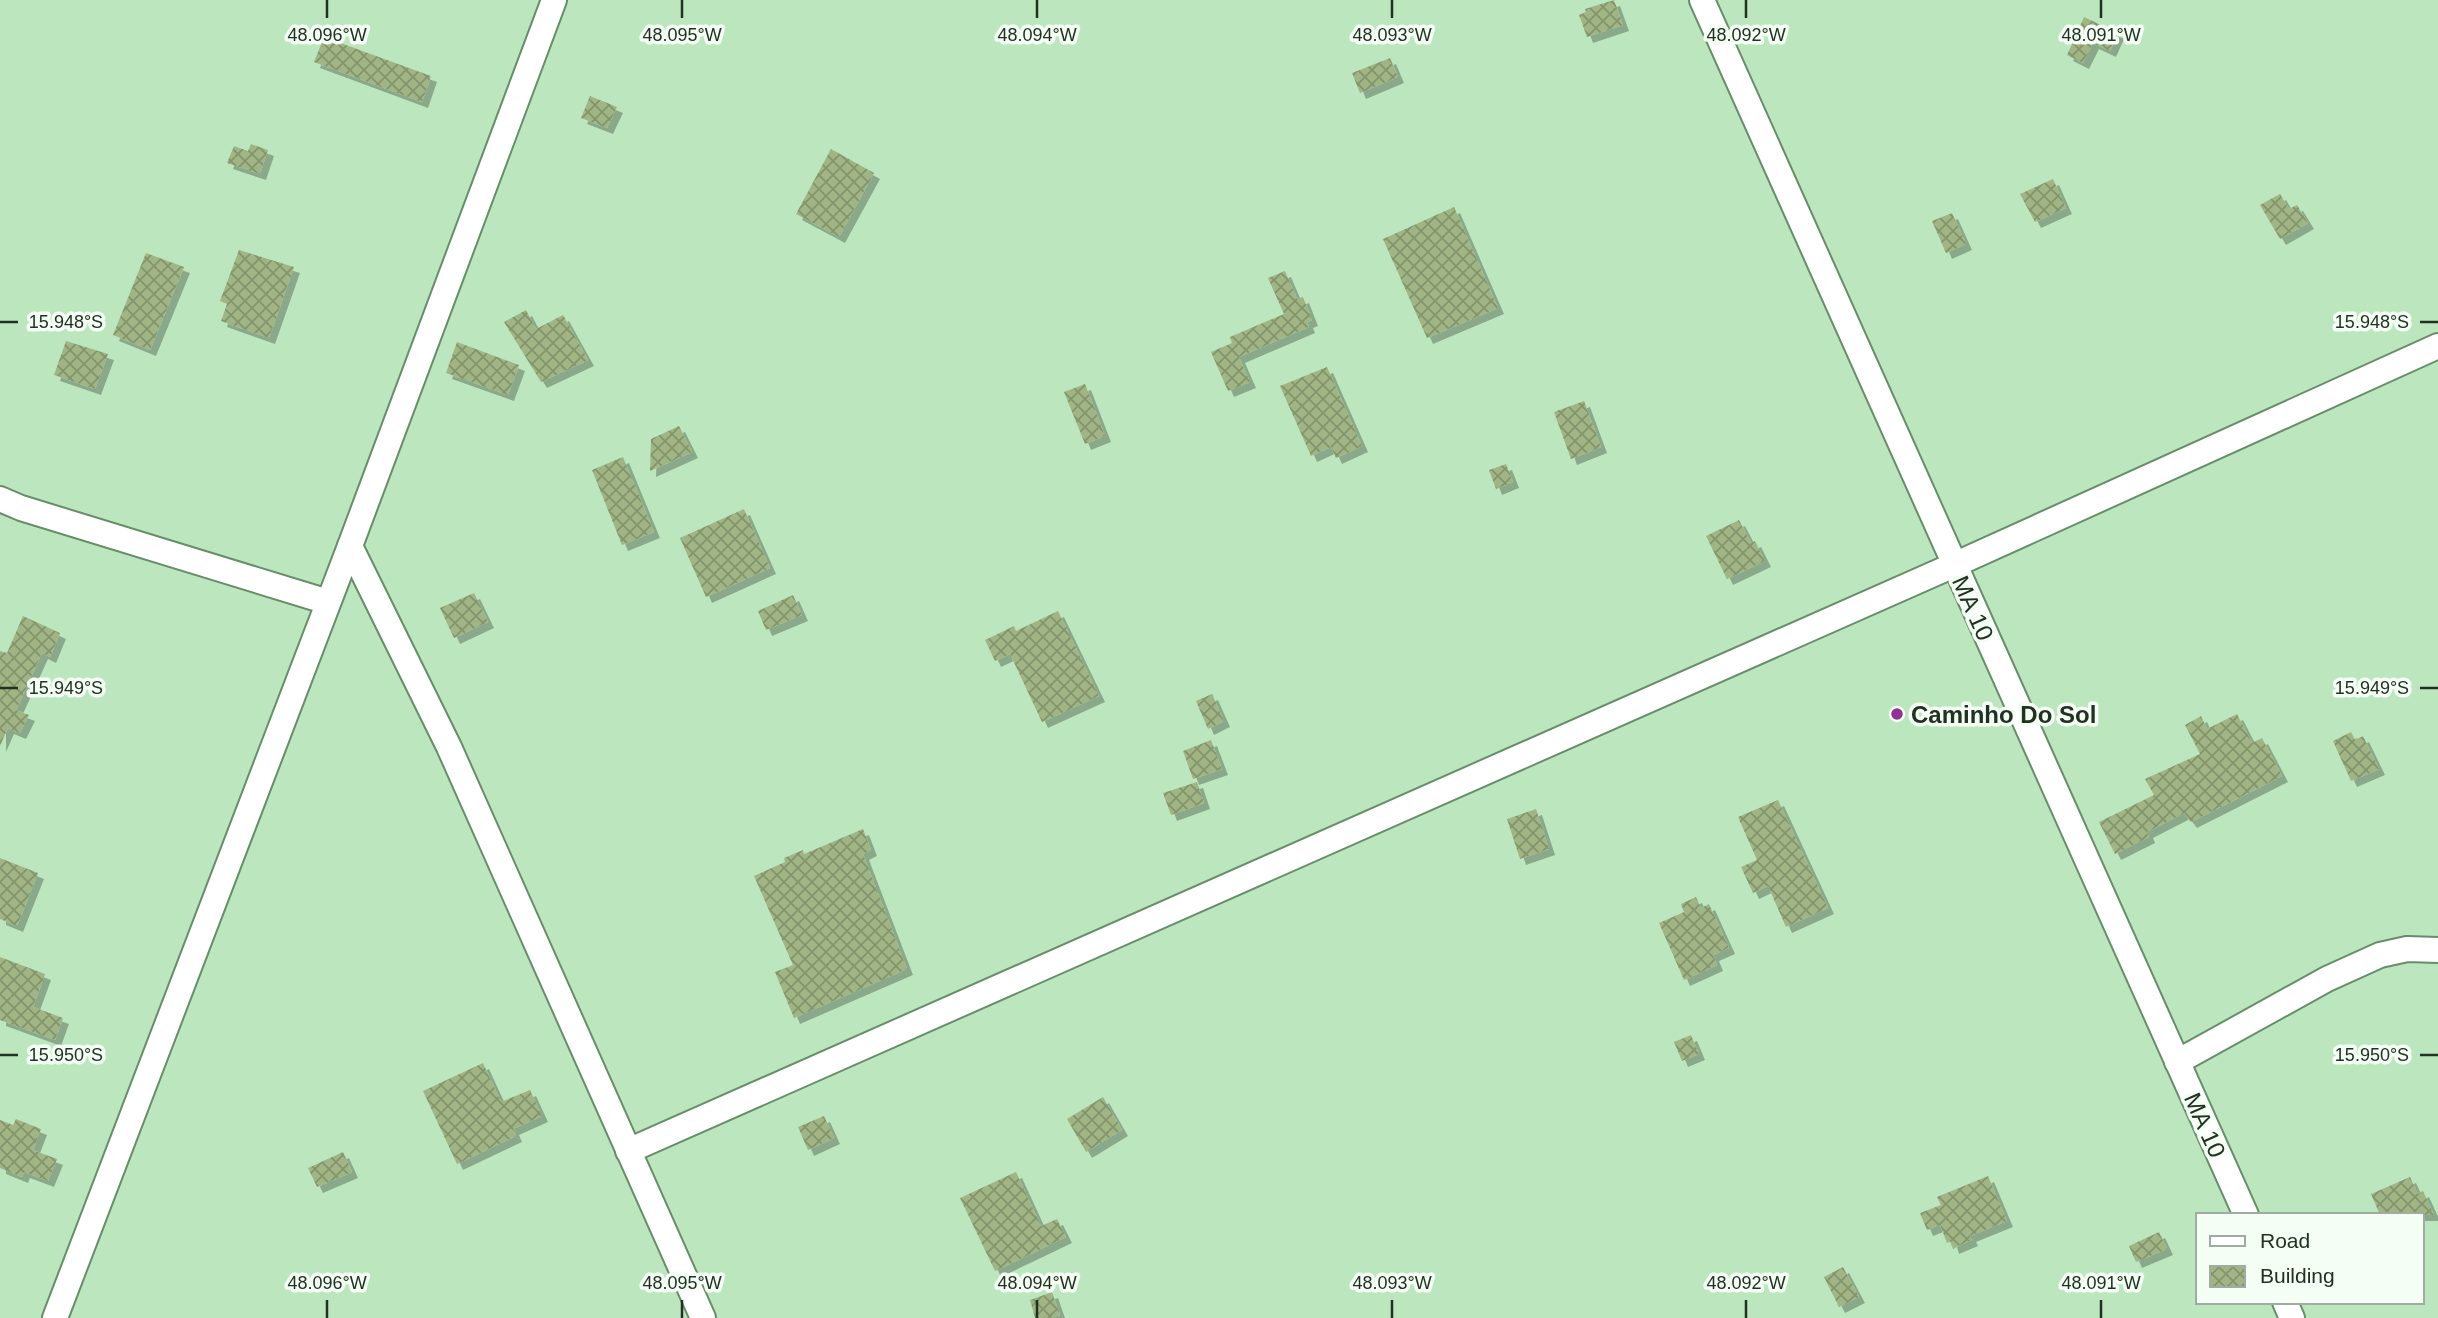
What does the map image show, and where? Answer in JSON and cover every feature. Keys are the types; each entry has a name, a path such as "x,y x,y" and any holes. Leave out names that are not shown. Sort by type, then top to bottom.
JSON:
{"street":[{"path":"55,1318 350,546 554,0"},
{"name":"MA 10","path":"1702,0 2245,1213"},
{"path":"628,1151 1954,565 2438,346"},
{"path":"0,499 21,508 328,602"},
{"path":"350,546 449,747 703,1318"},
{"path":"2177,1062 2327,979 2380,955 2407,949 2438,950"}],"building":[{"path":"1614,0 1623,25 1587,37 1579,15 1586,12 1585,9"},
{"path":"2084,17 2118,33 2110,51 2093,43 2083,63 2067,55"},
{"path":"324,37 431,76 422,102 314,62"},
{"path":"1390,58 1398,77 1360,93 1352,73"},
{"path":"590,96 617,107 607,128 581,118"},
{"path":"251,144 268,150 260,174 227,163 234,146 248,151"},
{"path":"831,149 874,173 839,237 796,214"},
{"path":"2053,179 2066,208 2035,222 2020,194"},
{"path":"2280,194 2289,209 2297,205 2308,223 2280,239 2260,205"},
{"path":"1454,207 1498,308 1427,338 1383,239"},
{"path":"1952,213 1966,244 1946,253 1932,221"},
{"path":"239,250 294,267 269,338 221,321 227,304 220,301"},
{"path":"146,253 184,267 150,350 113,335"},
{"path":"1285,271 1297,299 1303,297 1312,320 1307,322 1309,327 1239,357 1250,382 1228,391 1211,352 1232,343 1230,337 1284,314 1268,278"},
{"path":"526,310 536,329 563,315 588,360 541,382 504,322"},
{"path":"66,341 108,354 95,389 54,375"},
{"path":"457,342 519,365 508,395 446,373"},
{"path":"1327,367 1362,446 1336,458 1331,447 1311,456 1280,386"},
{"path":"1085,384 1105,436 1085,444 1064,392"},
{"path":"1584,401 1601,447 1571,459 1554,412"},
{"path":"679,426 692,452 650,471 651,439"},
{"path":"623,457 654,532 622,545 592,470"},
{"path":"1506,464 1513,482 1496,489 1489,470"},
{"path":"744,509 770,568 706,597 680,538"},
{"path":"1739,520 1751,543 1755,541 1765,561 1727,579 1706,536"},
{"path":"474,593 488,622 454,638 440,608"},
{"path":"793,595 802,615 766,630 758,611"},
{"path":"1058,611 1099,696 1042,722 1010,654 995,661 985,640 1014,626 1016,631"},
{"path":"23,616 60,633 50,657 42,653 16,710 29,715 20,733 8,728 0,746 0,651 7,653"},
{"path":"1212,694 1224,721 1208,729 1196,701"},
{"path":"2237,714 2252,743 2262,738 2282,776 2191,822 2184,813 2147,832 2149,837 2115,854 2099,822 2154,795 2145,779 2200,754 2185,725 2201,716 2207,729"},
{"path":"2351,732 2355,740 2363,736 2379,769 2351,781 2333,741"},
{"path":"1211,740 1222,769 1193,779 1183,751"},
{"path":"1197,782 1204,803 1171,815 1163,793"},
{"path":"1778,800 1828,908 1786,927 1768,886 1753,893 1741,867 1757,860 1738,817"},
{"path":"1536,809 1549,849 1520,859 1507,819"},
{"path":"863,829 871,850 863,854 907,969 794,1018 775,972 793,965 754,876 785,862 784,858 803,850 804,854"},
{"path":"0,858 38,873 17,926 0,919"},
{"path":"1696,897 1701,908 1709,904 1729,948 1713,955 1717,965 1684,980 1659,923 1684,912 1681,904"},
{"path":"0,957 45,974 33,1007 63,1018 55,1040 0,1020"},
{"path":"1691,1035 1699,1054 1682,1061 1674,1042"},
{"path":"483,1063 501,1102 530,1090 542,1116 513,1129 516,1136 457,1164 423,1091"},
{"path":"1103,1097 1122,1130 1086,1152 1067,1119"},
{"path":"824,1116 834,1138 808,1150 798,1127"},
{"path":"16,1119 41,1129 33,1150 57,1159 48,1181 24,1172 22,1177 0,1168 0,1120 13,1125"},
{"path":"343,1152 352,1172 317,1187 308,1168"},
{"path":"1016,1172 1041,1226 1057,1219 1066,1237 995,1271 960,1198"},
{"path":"1988,1176 2007,1221 1970,1236 1972,1240 1953,1248 1951,1241 1947,1243 1940,1225 1927,1230 1920,1213 1941,1205 1937,1197"},
{"path":"2410,1177 2418,1194 2423,1191 2434,1215 2379,1213 2371,1194"},
{"path":"2159,1232 2167,1249 2136,1262 2129,1246"},
{"path":"1843,1267 1859,1297 1839,1307 1824,1277"},
{"path":"1052,1292 1060,1315 1035,1318 1030,1300"}],"place":[{"name":"Caminho Do Sol","path":"1897,714"}]}
